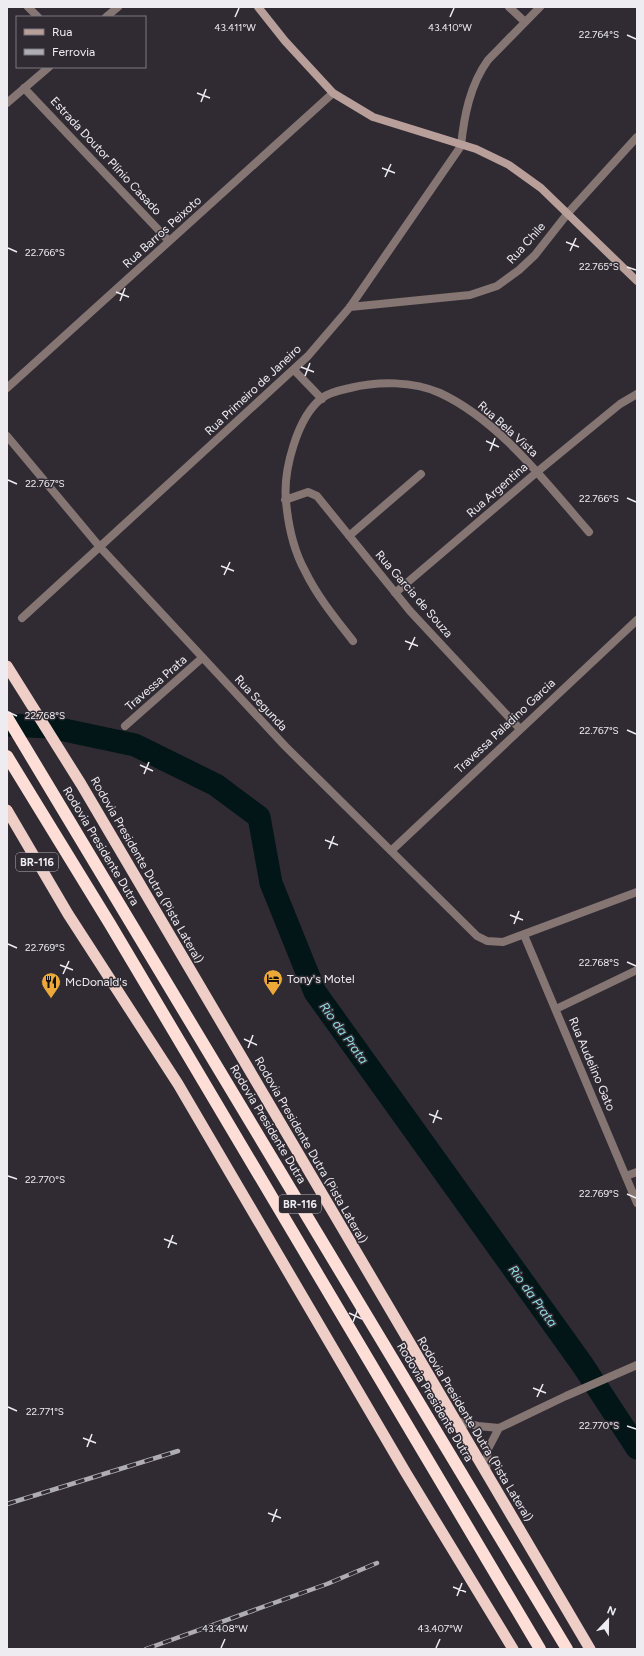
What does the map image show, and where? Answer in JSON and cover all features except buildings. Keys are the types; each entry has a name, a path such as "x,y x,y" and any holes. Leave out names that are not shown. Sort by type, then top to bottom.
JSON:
{"highway":[{"name":"Rodovia Presidente Dutra (Pista Lateral)","path":"8,667 81,784 590,1649"},
{"name":"Rodovia Presidente Dutra","path":"7,717 567,1649"},
{"name":"BR-116","path":"10,761 150,991 540,1649"},
{"name":"BR-116","path":"7,810 68,914 178,1084 398,1459 513,1649"}],"main road":[{"path":"258,7 290,47 333,93 373,116 461,146 476,149 508,165 540,188 568,213 637,281"}],"street":[{"path":"28,7 37,16"},
{"path":"107,16 118,7"},
{"path":"509,7 525,22"},
{"path":"461,146 463,124 468,104 481,70 488,60 540,7"},
{"path":"7,103 48,68"},
{"name":"Estrada Doutor Plínio Casado","path":"24,88 169,241"},
{"name":"Rua Barros Peixoto","path":"7,388 333,93"},
{"name":"Rua Chile","path":"350,307 470,295 497,286 515,274 535,255 568,213 637,137"},
{"name":"Rua Primeiro de Janeiro","path":"22,618 99,546 294,370 350,307 461,146"},
{"path":"294,370 322,399"},
{"name":"Rua Bela Vista","path":"352,641 316,592 304,570 295,546 286,500 289,458 298,434 308,415 322,399 335,392 365,384 380,383 412,385 439,392 471,410 494,430 537,472 589,532"},
{"name":"Rua Argentina","path":"395,593 537,472 620,404 637,394"},
{"name":"Rua Segunda","path":"7,436 99,546 284,746 476,936 487,941 497,943 637,892"},
{"path":"349,536 421,474"},
{"name":"Rua Garcia de Souza","path":"286,500 308,492 317,496 395,593 520,729"},
{"name":"Travessa Paladino Garcia","path":"391,851 637,620"},
{"name":"Travessa Prata","path":"125,726 202,658"},
{"name":"Rua Audelino Gato","path":"524,934 637,1202"},
{"path":"556,1009 637,970"},
{"path":"626,1176 637,1172"},
{"path":"456,1421 478,1426 500,1428 566,1396 637,1365"},
{"path":"486,1473 488,1450 500,1428"}],"waterway":[{"name":"Rio da Prata","path":"7,725 50,727 135,745 216,785 259,817 271,883 315,992 582,1364 637,1448"}],"railway":[{"path":"7,1504 178,1451"},
{"path":"146,1649 327,1584 377,1563"}],"place":[{"name":"Tony's Motel","path":"273,996"},
{"name":"McDonald's","path":"51,999"}]}
